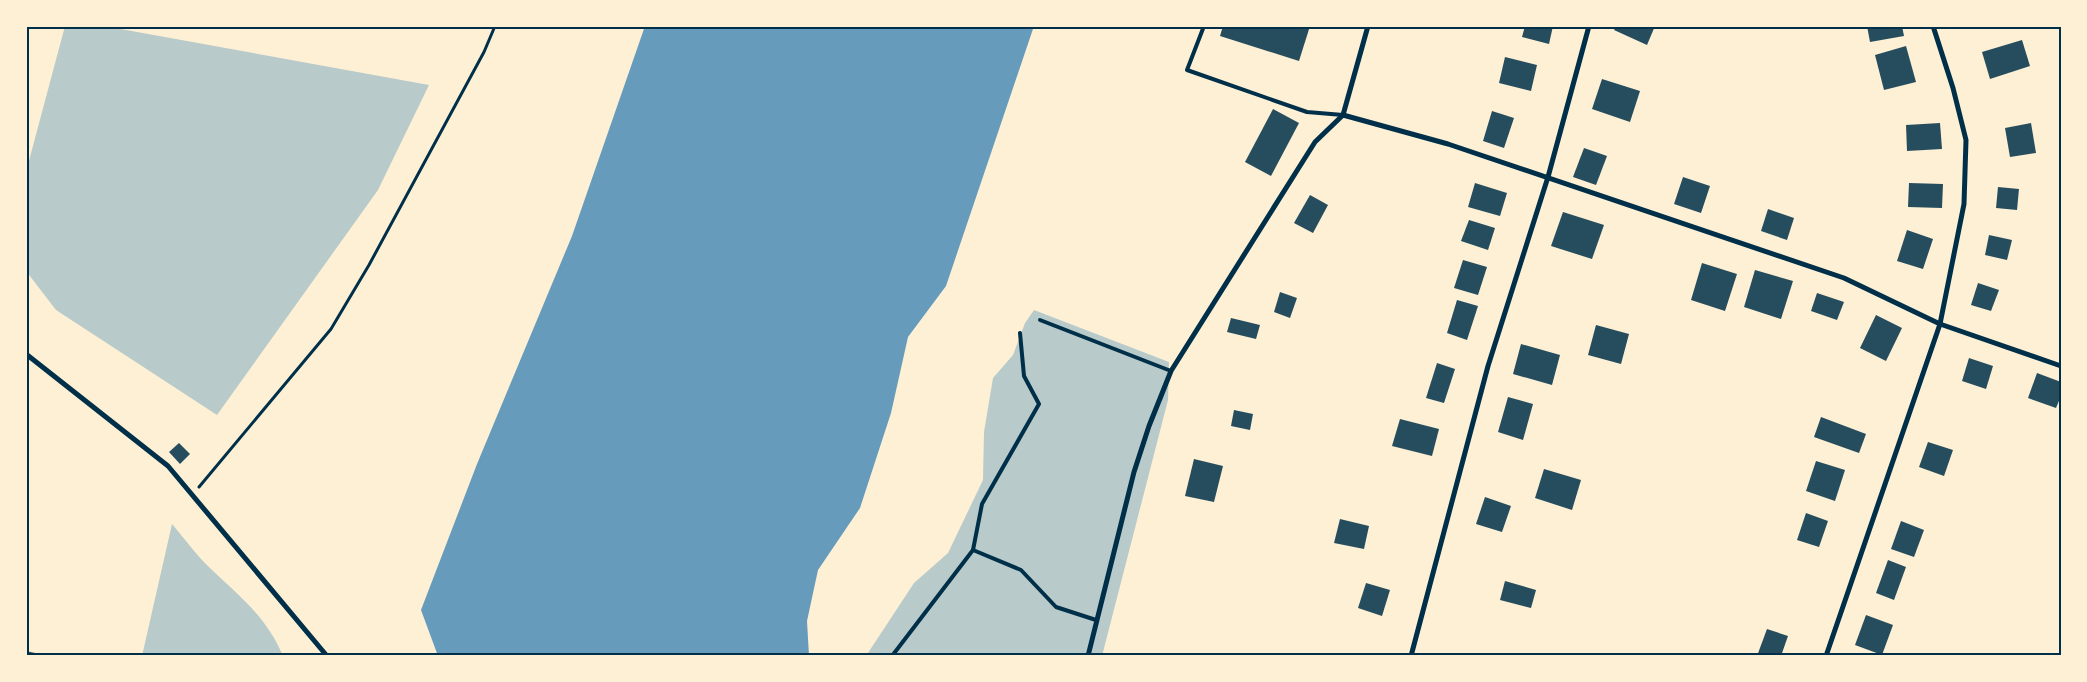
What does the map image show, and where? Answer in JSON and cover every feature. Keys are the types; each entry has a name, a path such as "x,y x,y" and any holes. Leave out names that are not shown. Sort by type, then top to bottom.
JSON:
{"street":[{"path":"1088,656 1134,472 1149,426 1171,371 1315,142 1343,115 1368,26"},
{"path":"1411,656 1488,366 1548,177 1589,26"},
{"path":"1826,656 1940,324 1964,204 1966,140 1953,88 1933,26"},
{"path":"1343,115 1448,144 1844,278 1940,324 2061,366"},
{"path":"26,354 168,466 327,656"}],"lane":[{"path":"1204,26 1187,70 1307,112 1343,115"},
{"path":"1040,320 1171,371"},
{"path":"892,656 973,550 982,504 1039,404 1024,376 1020,333"},
{"path":"973,550 1022,570 1056,607 1096,620"}],"path":[{"path":"192,495 332,329 369,265 484,52 495,26"}],"shaded area":[{"path":"65,26 104,26 429,85 378,190 217,415 56,310 26,271 26,172"},
{"path":"1034,310 1169,362 1168,400 1102,656 866,656 914,583 948,553 983,480 984,432 993,378 1013,355 1025,323"},
{"path":"172,524 205,563 260,618 269,629 283,656 142,656"}],"water":[{"path":"645,26 1034,26 946,286 908,337 891,413 860,508 818,570 807,621 809,656 438,656 421,610 477,464 572,236"}],"building":[{"path":"1223,26 1310,26 1299,61 1220,36"},
{"path":"1525,26 1553,26 1549,44 1522,37"},
{"path":"1616,26 1655,26 1647,45 1614,30"},
{"path":"1867,26 1902,26 1904,36 1870,42"},
{"path":"2022,40 2030,66 1990,79 1982,52"},
{"path":"1906,46 1916,82 1884,90 1875,55"},
{"path":"1505,57 1537,65 1531,91 1499,83"},
{"path":"1602,79 1640,91 1630,122 1592,109"},
{"path":"1273,109 1299,123 1271,176 1245,162"},
{"path":"1492,111 1514,118 1504,148 1483,141"},
{"path":"1940,123 1942,149 1907,151 1906,125"},
{"path":"2031,123 2036,153 2010,157 2005,128"},
{"path":"1584,148 1607,156 1596,185 1573,177"},
{"path":"1683,177 1710,186 1701,213 1674,204"},
{"path":"1475,183 1507,193 1500,216 1468,207"},
{"path":"1909,183 1943,184 1942,208 1908,207"},
{"path":"1998,187 2019,189 2017,210 1996,208"},
{"path":"1310,195 1328,205 1313,233 1294,223"},
{"path":"1768,209 1794,218 1787,240 1761,231"},
{"path":"1563,212 1604,225 1592,259 1551,246"},
{"path":"1469,220 1495,228 1488,250 1461,241"},
{"path":"1907,230 1933,239 1923,269 1897,261"},
{"path":"1989,235 2012,240 2007,260 1985,255"},
{"path":"1463,260 1487,267 1478,295 1454,288"},
{"path":"1702,263 1737,274 1725,311 1691,300"},
{"path":"1755,270 1793,281 1781,319 1744,307"},
{"path":"1978,283 1999,290 1991,311 1971,305"},
{"path":"1280,292 1297,298 1290,318 1274,312"},
{"path":"1817,293 1844,302 1837,320 1811,311"},
{"path":"1457,300 1478,306 1467,340 1447,333"},
{"path":"1876,315 1902,328 1886,361 1860,348"},
{"path":"1231,318 1260,325 1256,339 1227,332"},
{"path":"1596,325 1629,334 1621,364 1588,355"},
{"path":"1521,344 1560,355 1552,385 1513,374"},
{"path":"1969,358 1993,366 1986,389 1962,381"},
{"path":"1437,363 1455,369 1444,403 1426,398"},
{"path":"2037,373 2061,382 2061,396 2056,408 2028,398"},
{"path":"1508,397 1533,404 1523,440 1498,432"},
{"path":"1234,410 1253,414 1250,430 1231,426"},
{"path":"1821,417 1866,434 1859,453 1814,437"},
{"path":"1400,419 1439,429 1432,456 1392,446"},
{"path":"1928,442 1953,450 1944,476 1919,467"},
{"path":"179,443 190,454 180,464 169,452"},
{"path":"1194,459 1223,466 1214,502 1185,496"},
{"path":"1816,461 1845,470 1835,501 1806,491"},
{"path":"1544,469 1581,480 1572,510 1535,498"},
{"path":"1485,497 1511,506 1502,532 1476,524"},
{"path":"1806,513 1828,521 1819,547 1797,540"},
{"path":"1340,519 1369,526 1364,549 1334,543"},
{"path":"1901,521 1924,530 1914,557 1891,549"},
{"path":"1888,560 1906,567 1894,600 1876,593"},
{"path":"1505,581 1536,590 1531,608 1500,600"},
{"path":"1366,583 1390,590 1382,616 1358,608"},
{"path":"1866,615 1893,625 1882,655 1855,645"},
{"path":"1767,629 1788,636 1781,656 1757,656"},
{"path":"26,651 44,655 44,656 26,656"}]}
